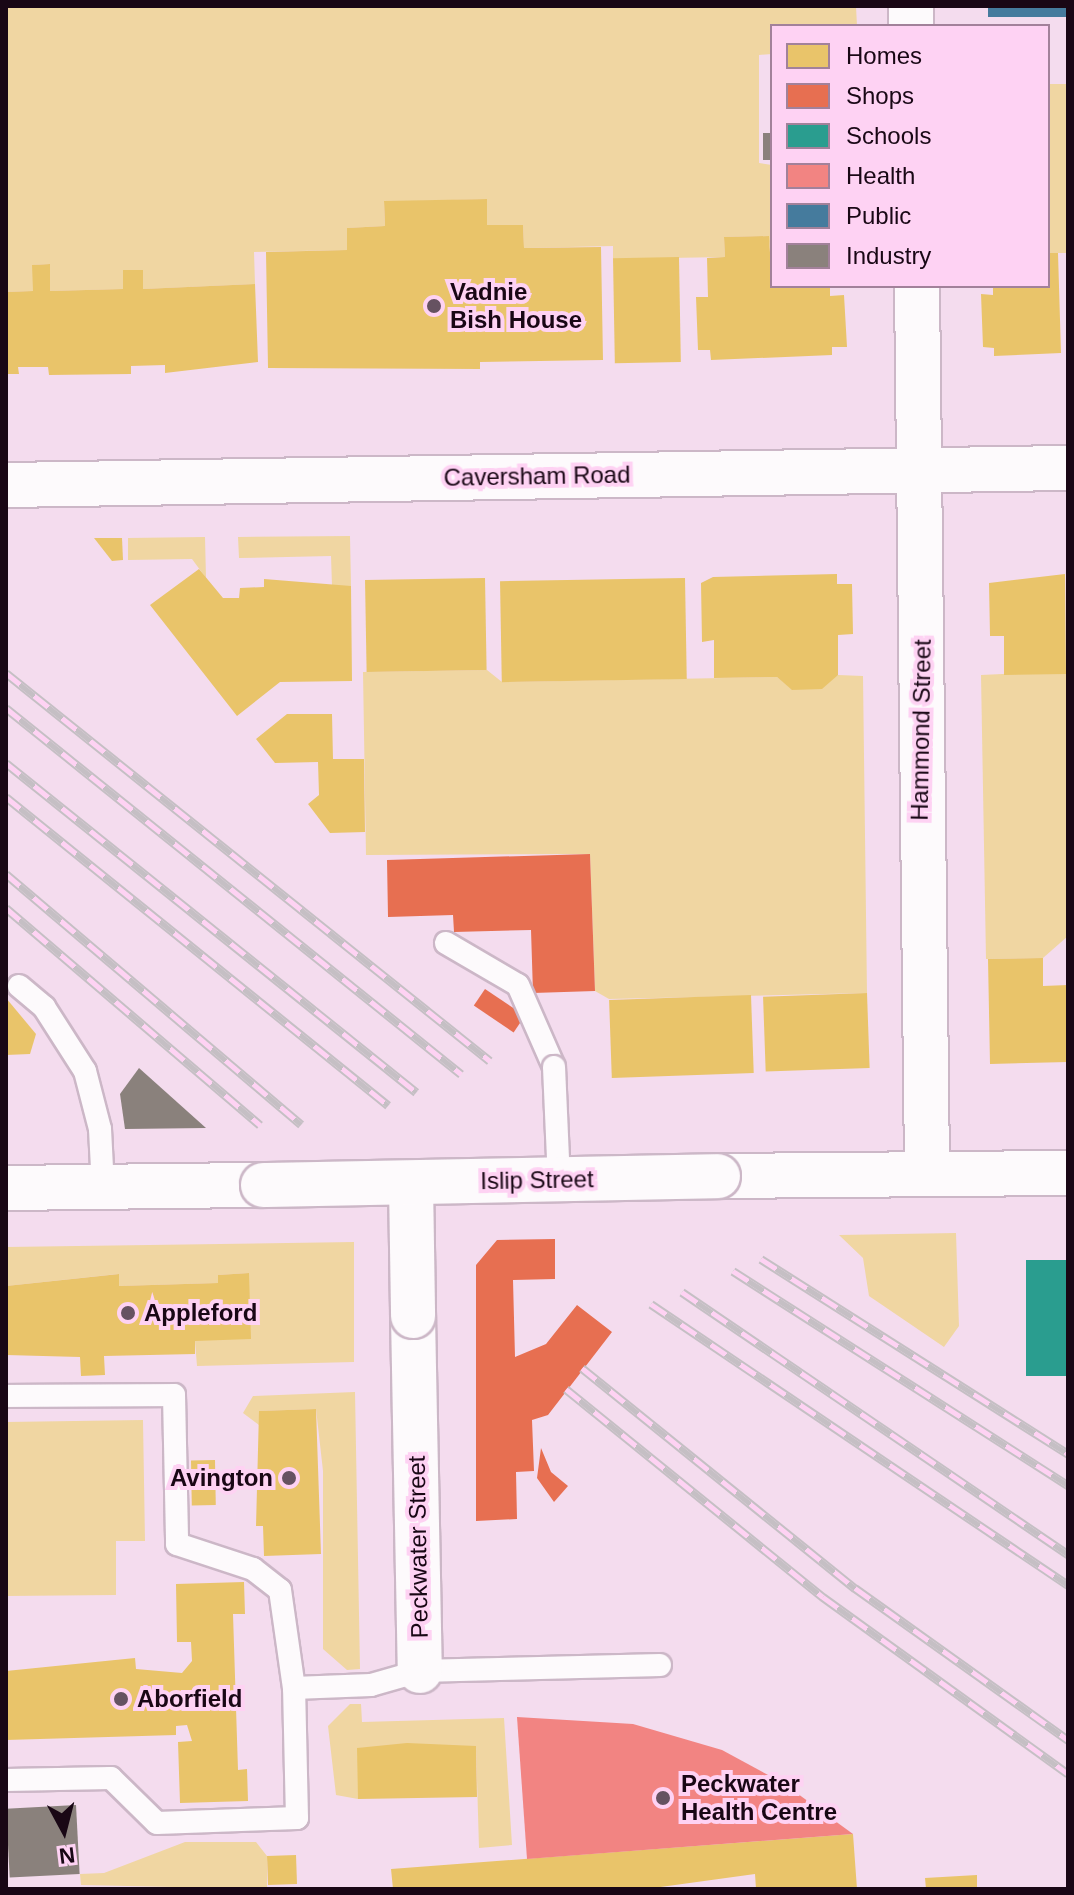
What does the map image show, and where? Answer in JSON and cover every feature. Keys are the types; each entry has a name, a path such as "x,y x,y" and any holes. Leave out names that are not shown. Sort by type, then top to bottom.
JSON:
{"street":[{"name":"Hammond Street","path":"917,288 927,1173"},
{"name":"Caversham Road","path":"6,485 1068,468"},
{"name":"Islip Street","path":"6,1188 1068,1173"},
{"name":"Peckwater Street","path":"411,1183 420,1671"}],"lane":[{"path":"446,943 518,985 554,1067 559,1180"},
{"path":"19,986 44,1007 85,1071 100,1129 103,1188"},
{"path":"6,1396 174,1395 177,1544 253,1569 280,1590 294,1688 297,1818 157,1823 111,1778 6,1780"},
{"name":"Peckwater Street","path":"420,1671 660,1665"},
{"path":"294,1688 371,1685 420,1671"}],"shaded area":[{"path":"6,6 856,6 857,24 770,24 770,54 759,55 759,163 770,165 770,247 768,236 724,237 725,257 613,259 613,246 524,248 523,225 487,225 486,199 384,202 385,226 347,228 347,250 254,252 255,284 143,289 143,270 124,270 123,289 50,291 49,264 33,265 33,291 6,292"},
{"path":"1050,84 1068,84 1068,253 1050,253"},
{"path":"350,536 351,586 332,586 331,556 239,558 238,537"},
{"path":"205,537 206,578 192,559 128,560 128,538"},
{"path":"487,670 502,682 777,677 793,690 838,675 863,676 867,993 609,999 595,991 590,854 366,855 363,672"},
{"path":"1068,671 1068,936 1043,958 986,959 981,675"},
{"path":"956,1233 959,1326 944,1347 869,1296 863,1258 839,1235"},
{"path":"354,1242 354,1362 197,1366 195,1341 249,1273 218,1275 218,1283 119,1286 118,1274 6,1286 6,1247"},
{"path":"355,1392 360,1669 347,1670 323,1649 323,1471 316,1409 259,1411 259,1425 243,1413 253,1396"},
{"path":"143,1420 145,1541 116,1541 116,1595 6,1596 6,1422"},
{"path":"350,1704 361,1704 362,1722 504,1718 512,1845 479,1848 476,1746 358,1748 358,1799 336,1795 328,1726"},
{"path":"185,1842 256,1842 267,1856 267,1889 81,1885 80,1874 104,1873"}],"building: Homes":[{"name":"Vadnie Bish House","path":"487,199 487,225 523,225 524,248 601,247 603,360 480,362 480,369 268,368 266,252 347,250 347,228 385,226 384,201"},
{"path":"769,236 770,288 830,288 830,296 844,295 847,347 832,347 832,355 711,360 710,350 698,350 696,297 708,297 707,258 725,257 724,237"},
{"path":"1050,253 1058,253 1061,353 994,356 994,348 983,347 981,294 993,295 993,288 1050,288"},
{"path":"679,257 681,362 615,363 613,258"},
{"path":"50,264 50,291 123,289 123,270 143,270 143,289 255,284 258,362 165,373 165,365 131,366 131,374 49,375 48,367 18,367 19,374 6,374 6,292 33,291 32,265"},
{"path":"94,538 122,538 123,560 112,561"},
{"path":"199,569 223,598 239,598 240,588 264,587 264,579 351,586 352,681 280,682 237,716 150,605"},
{"path":"837,574 837,584 852,584 853,634 838,635 838,675 822,689 792,690 777,677 714,678 714,640 702,642 701,583 713,577"},
{"path":"1065,574 1066,674 1004,675 1004,636 990,636 989,583"},
{"path":"485,578 487,670 367,672 365,580"},
{"path":"685,578 687,679 502,682 500,581"},
{"path":"287,714 332,714 333,759 364,759 365,832 330,833 308,804 319,795 318,762 275,763 256,739"},
{"path":"1043,958 1043,986 1068,985 1068,1062 990,1064 988,959"},
{"path":"867,993 870,1068 766,1072 763,997"},
{"path":"751,995 754,1073 612,1078 609,1000"},
{"path":"6,998 36,1034 30,1054 6,1055"},
{"name":"Appleford","path":"249,1273 251,1339 195,1341 195,1354 104,1356 105,1375 81,1376 80,1357 6,1355 6,1286 119,1274 119,1286 218,1283 218,1275"},
{"name":"Avington","path":"316,1409 321,1554 264,1556 263,1526 256,1526 259,1411"},
{"path":"191,1460 215,1460 216,1505 192,1505"},
{"name":"Aborfield","path":"244,1582 245,1614 233,1614 238,1770 247,1769 248,1801 180,1803 178,1742 192,1741 187,1725 176,1726 176,1735 6,1740 6,1671 135,1658 136,1669 182,1673 192,1661 191,1642 177,1642 176,1584"},
{"path":"407,1743 476,1746 477,1797 358,1799 357,1748"},
{"path":"853,1834 857,1889 756,1889 755,1874 646,1889 393,1889 391,1869"},
{"path":"296,1855 297,1884 268,1885 267,1856"},
{"path":"977,1875 977,1889 926,1889 925,1878"}],"building: Shops":[{"path":"590,854 595,991 533,993 531,930 454,932 453,915 388,917 387,860"},
{"path":"485,989 525,1016 514,1032 474,1006"},
{"path":"555,1239 555,1279 513,1280 515,1357 546,1344 577,1305 612,1332 548,1415 532,1420 534,1471 516,1472 517,1519 476,1521 476,1265 497,1240"},
{"path":"541,1448 551,1472 568,1486 554,1502 537,1478"}],"building: Schools":[{"path":"1026,1260 1068,1260 1068,1376 1026,1376"}],"building: Health":[{"name":"Peckwater Health Centre","path":"517,1717 633,1724 722,1750 783,1783 853,1834 527,1859"}],"building: Public":[{"path":"988,6 1068,6 1068,17 988,17"}],"building: Industry":[{"path":"763,133 770,133 770,160 763,160"},
{"path":"139,1068 206,1128 125,1129 120,1094"},
{"path":"76,1805 80,1874 10,1878 6,1809"}],"railway":[{"path":"6,673 490,1061"},
{"path":"6,708 461,1074"},
{"path":"6,763 416,1092"},
{"path":"6,797 388,1105"},
{"path":"6,874 301,1124"},
{"path":"6,908 260,1125"},
{"path":"761,1259 1068,1454"},
{"path":"733,1271 1068,1485"},
{"path":"682,1292 1068,1554"},
{"path":"651,1304 1068,1585"},
{"path":"582,1368 855,1588 1068,1740"},
{"path":"566,1389 823,1597 1068,1774"}],"place":[{"name":"Vadnie Bish House","path":"434,306"},
{"name":"Appleford","path":"128,1313"},
{"name":"Avington","path":"289,1478"},
{"name":"Aborfield","path":"121,1699"},
{"name":"Peckwater Health Centre","path":"663,1798"}]}
